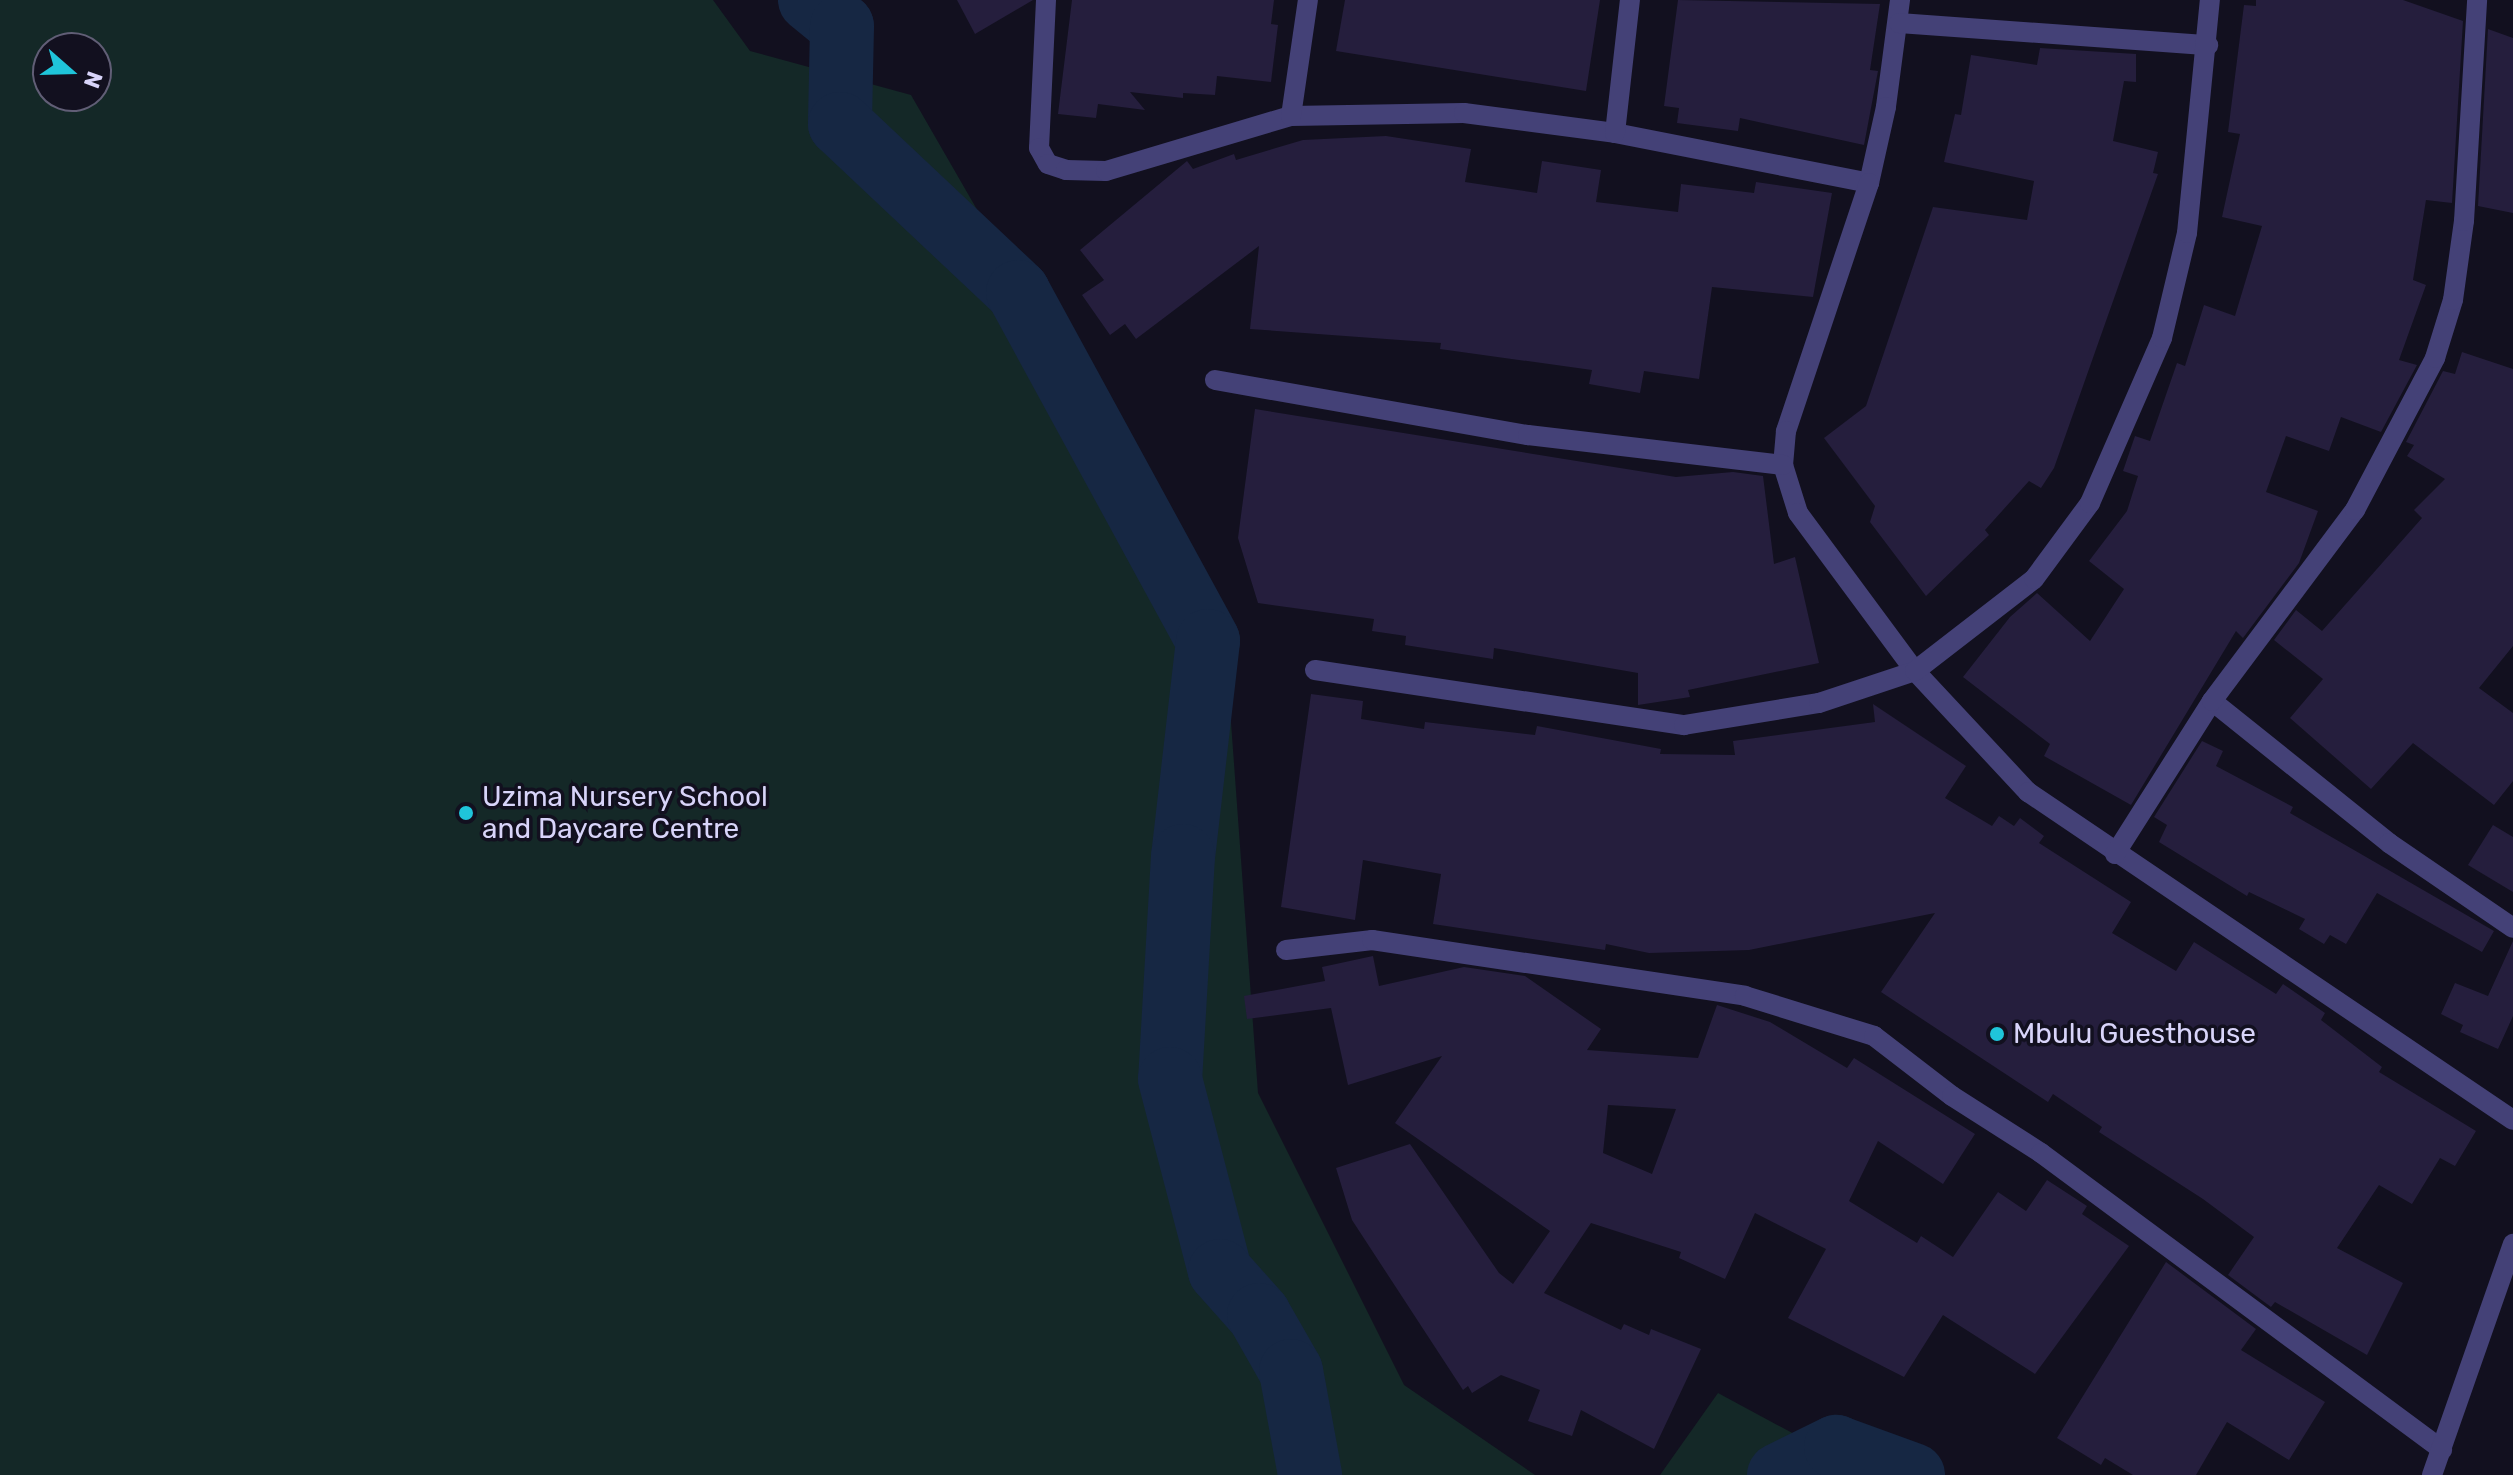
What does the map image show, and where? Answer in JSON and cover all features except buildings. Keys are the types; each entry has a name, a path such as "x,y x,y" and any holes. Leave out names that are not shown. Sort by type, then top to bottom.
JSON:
{"street":[{"path":"1046,0 1039,148 1048,164 1106,171 1291,116 1464,113 1615,133 1869,183"},
{"path":"1291,116 1308,0"},
{"path":"1615,133 1630,0"},
{"path":"1900,0 1899,23 1869,183 1786,431 1783,465 1798,513 1915,671 2028,792 2115,854 2513,1120"},
{"path":"1315,670 1684,725 1819,703 1915,671 2034,579 2090,503 2162,338 2187,233 2208,45 2210,0"},
{"path":"2115,854 2212,701 2355,510 2435,358 2453,300 2464,221 2477,0"},
{"path":"1899,23 2208,45"},
{"path":"1215,380 1528,435 1783,465"},
{"path":"2212,701 2389,843 2513,928"},
{"path":"1286,950 1372,940 1745,996 1874,1036 1952,1096 2041,1153 2442,1450"},
{"path":"2432,1475 2513,1244"}],"green space":[{"path":"0,0 713,0 750,51 911,95 1225,640 1258,1093 1404,1385 1535,1475 0,1475"},
{"path":"1718,1393 1870,1475 1660,1475"}],"waterway":[{"path":"810,0 842,26 840,124 1018,292 1208,641 1183,856 1170,1079 1220,1271 1259,1315 1291,1371 1310,1475"},
{"path":"1779,1475 1836,1447 1913,1475"}],"place":[{"name":"Uzima Nursery School and Daycare Centre","path":"466,813"},
{"name":"Mbulu Guesthouse","path":"1997,1034"}]}
